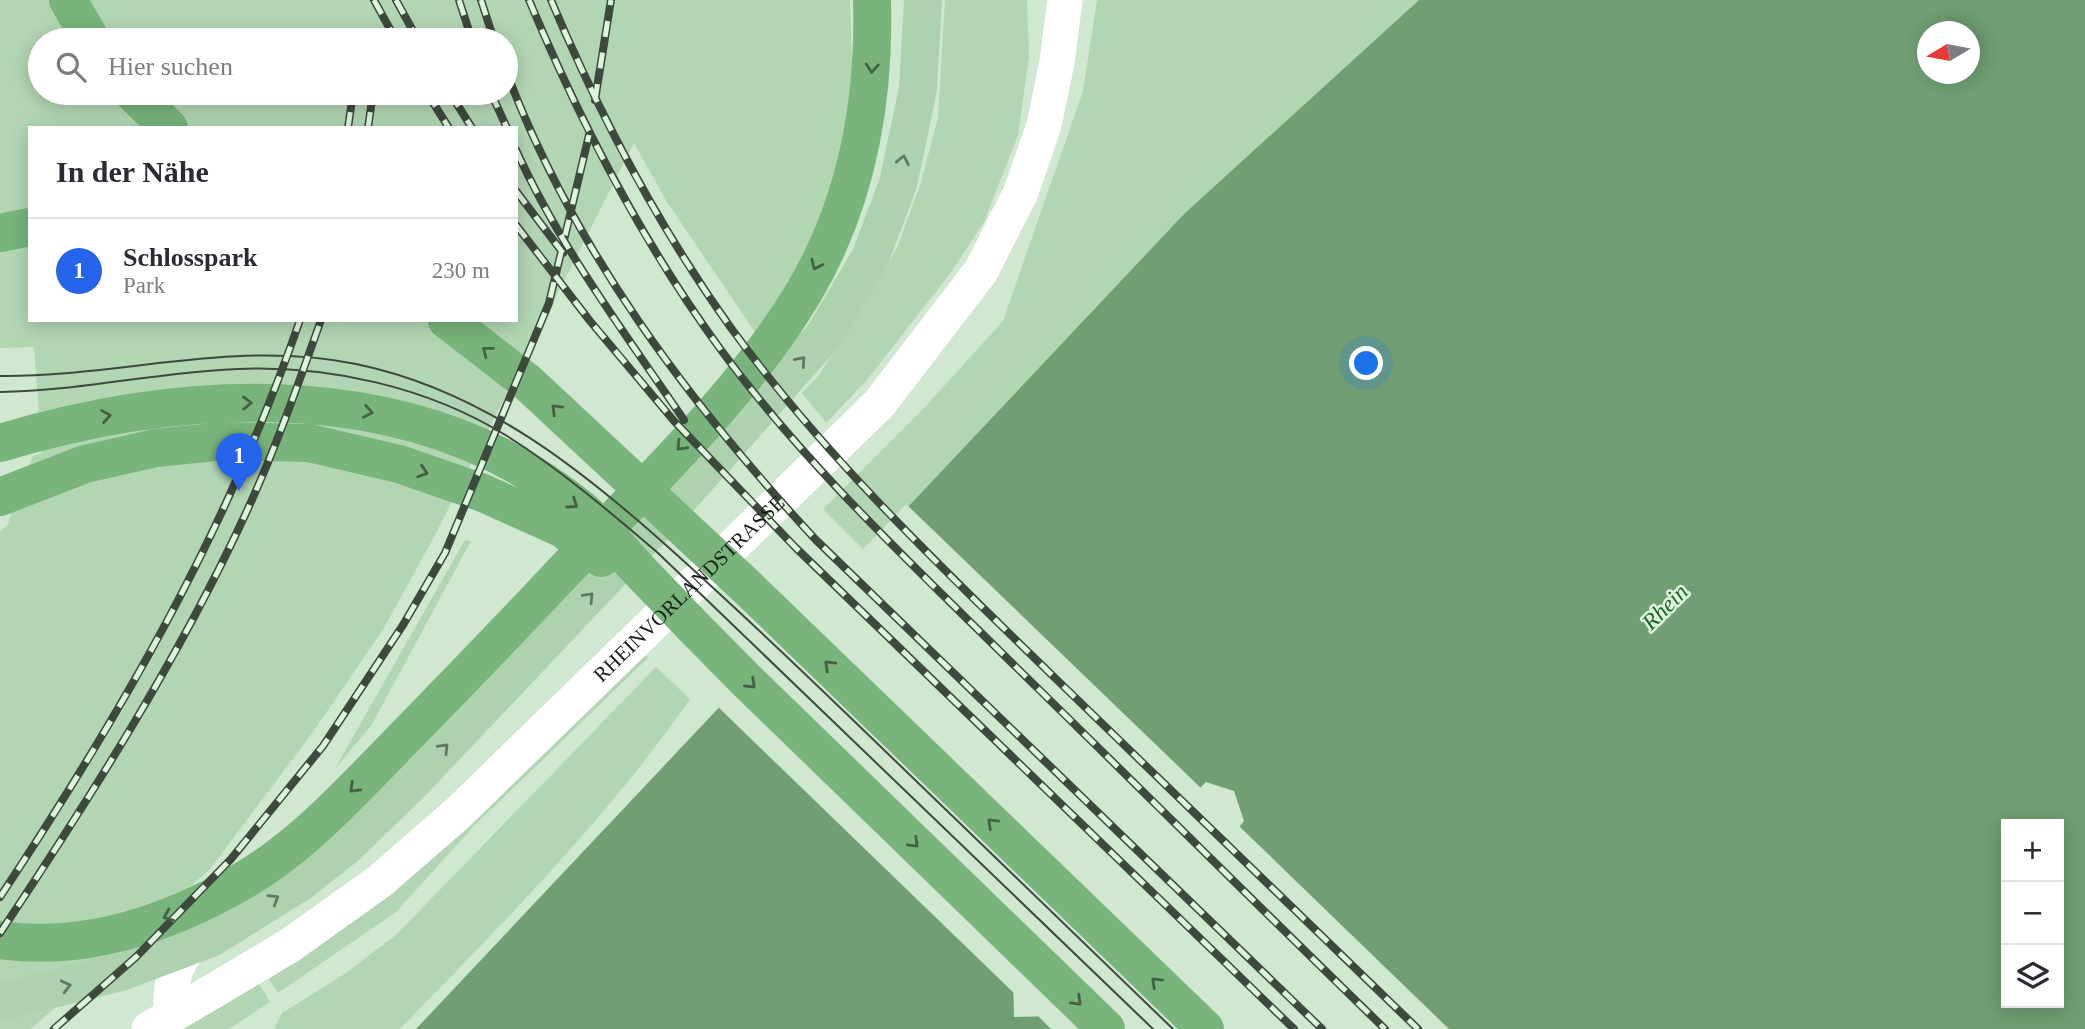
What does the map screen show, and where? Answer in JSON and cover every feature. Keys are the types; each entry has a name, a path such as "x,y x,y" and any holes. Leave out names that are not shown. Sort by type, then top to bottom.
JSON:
{"highway":[{"path":"68,0 84,28"},
{"path":"0,940 33,945 93,940 143,927 252,876 307,832 356,787 505,635 740,382 804,290 845,203 866,125 873,67 872,0"},
{"path":"145,105 166,125"},
{"path":"0,233 28,227"},
{"path":"450,322 527,382 749,589 1205,1029"},
{"path":"0,443 39,431 145,409 195,404 260,403 360,410 415,422 462,439 510,462 582,510 702,636 1106,1029"},
{"path":"0,497 85,464 192,444 262,440 309,443 399,464 484,493 563,529 702,636"}],"main road":[{"path":"0,1002 121,972 211,938 299,883 346,846 542,647 825,334 870,258 898,184 918,89 923,0"}],"street":[{"name":"RHEINVORLANDSTRASSE","path":"160,1022 254,968 341,912 457,814 878,404 981,271 1021,192 1044,125 1057,62 1061,7"},
{"path":"160,1022 179,958 206,927"}],"shaded area":[{"path":"0,0 850,0 853,88 831,210 761,341 667,202 634,143 435,535 384,628 313,732 210,869 31,1029 0,1029 0,531 7,526 33,456 42,453 34,347 0,348"},
{"path":"945,0 1027,0 1029,57 1018,135 984,222 949,275 866,381 826,423 802,393 820,374 897,248 921,182 938,118"},
{"path":"1097,0 1419,0 1184,214 866,552 823,509 924,408 1003,321 1083,91"},
{"path":"465,540 471,541 371,726 334,770"},
{"path":"645,655 648,658 473,827 396,912 278,993 269,979 364,914 429,861"},
{"path":"656,667 690,699 589,828 515,910 400,1029 274,1029 282,1013 343,975 396,935"},
{"path":"259,984 270,1002 229,1029 183,1029"}],"water":[{"name":"Rhein","path":"1419,0 2085,0 2085,1029 416,1029 1184,214","holes":["1206,782 1234,791 1244,821 1223,847 1057,1016 1014,1017 1013,976"]}],"pier":[{"path":"906,504 1202,789 1017,977 1017,996 716,705"},
{"path":"1237,824 1449,1029 1051,1029 1035,1013 1055,1012"}],"tram line":[{"path":"0,376 45,375 222,357 311,357 356,364 402,376 489,413 568,464 677,555 810,679 1173,1029"},
{"path":"0,392 208,371 307,371 411,392 444,404 507,436 547,463 658,553 1153,1029"}],"railway":[{"path":"374,0 389,28"},
{"path":"396,0 411,28"},
{"path":"459,0 468,28"},
{"path":"481,0 490,28"},
{"path":"529,0 592,137 639,224 692,309 754,393 863,515 1385,1029"},
{"path":"551,0 610,128 679,250 731,328 805,422 886,510 970,595 1418,1029"},
{"path":"595,100 611,0"},
{"path":"518,100 565,200 638,320 679,378 769,488 816,540 1322,1029"},
{"path":"348,126 351,105"},
{"path":"368,126 371,105"},
{"path":"435,105 448,126"},
{"path":"458,105 471,126"},
{"path":"496,105 506,126"},
{"path":"54,1029 136,957 231,859 323,746 403,625 445,553 549,303 589,135"},
{"path":"518,154 552,221 573,255 684,420"},
{"path":"518,194 563,253"},
{"path":"518,228 590,321 674,421 796,548 1294,1029"},
{"path":"0,897 89,758 169,618 240,473 299,322"},
{"path":"0,933 99,780 192,622 257,489 320,322"}],"place":[{"name":"Schlosspark","path":"239,491"}]}
